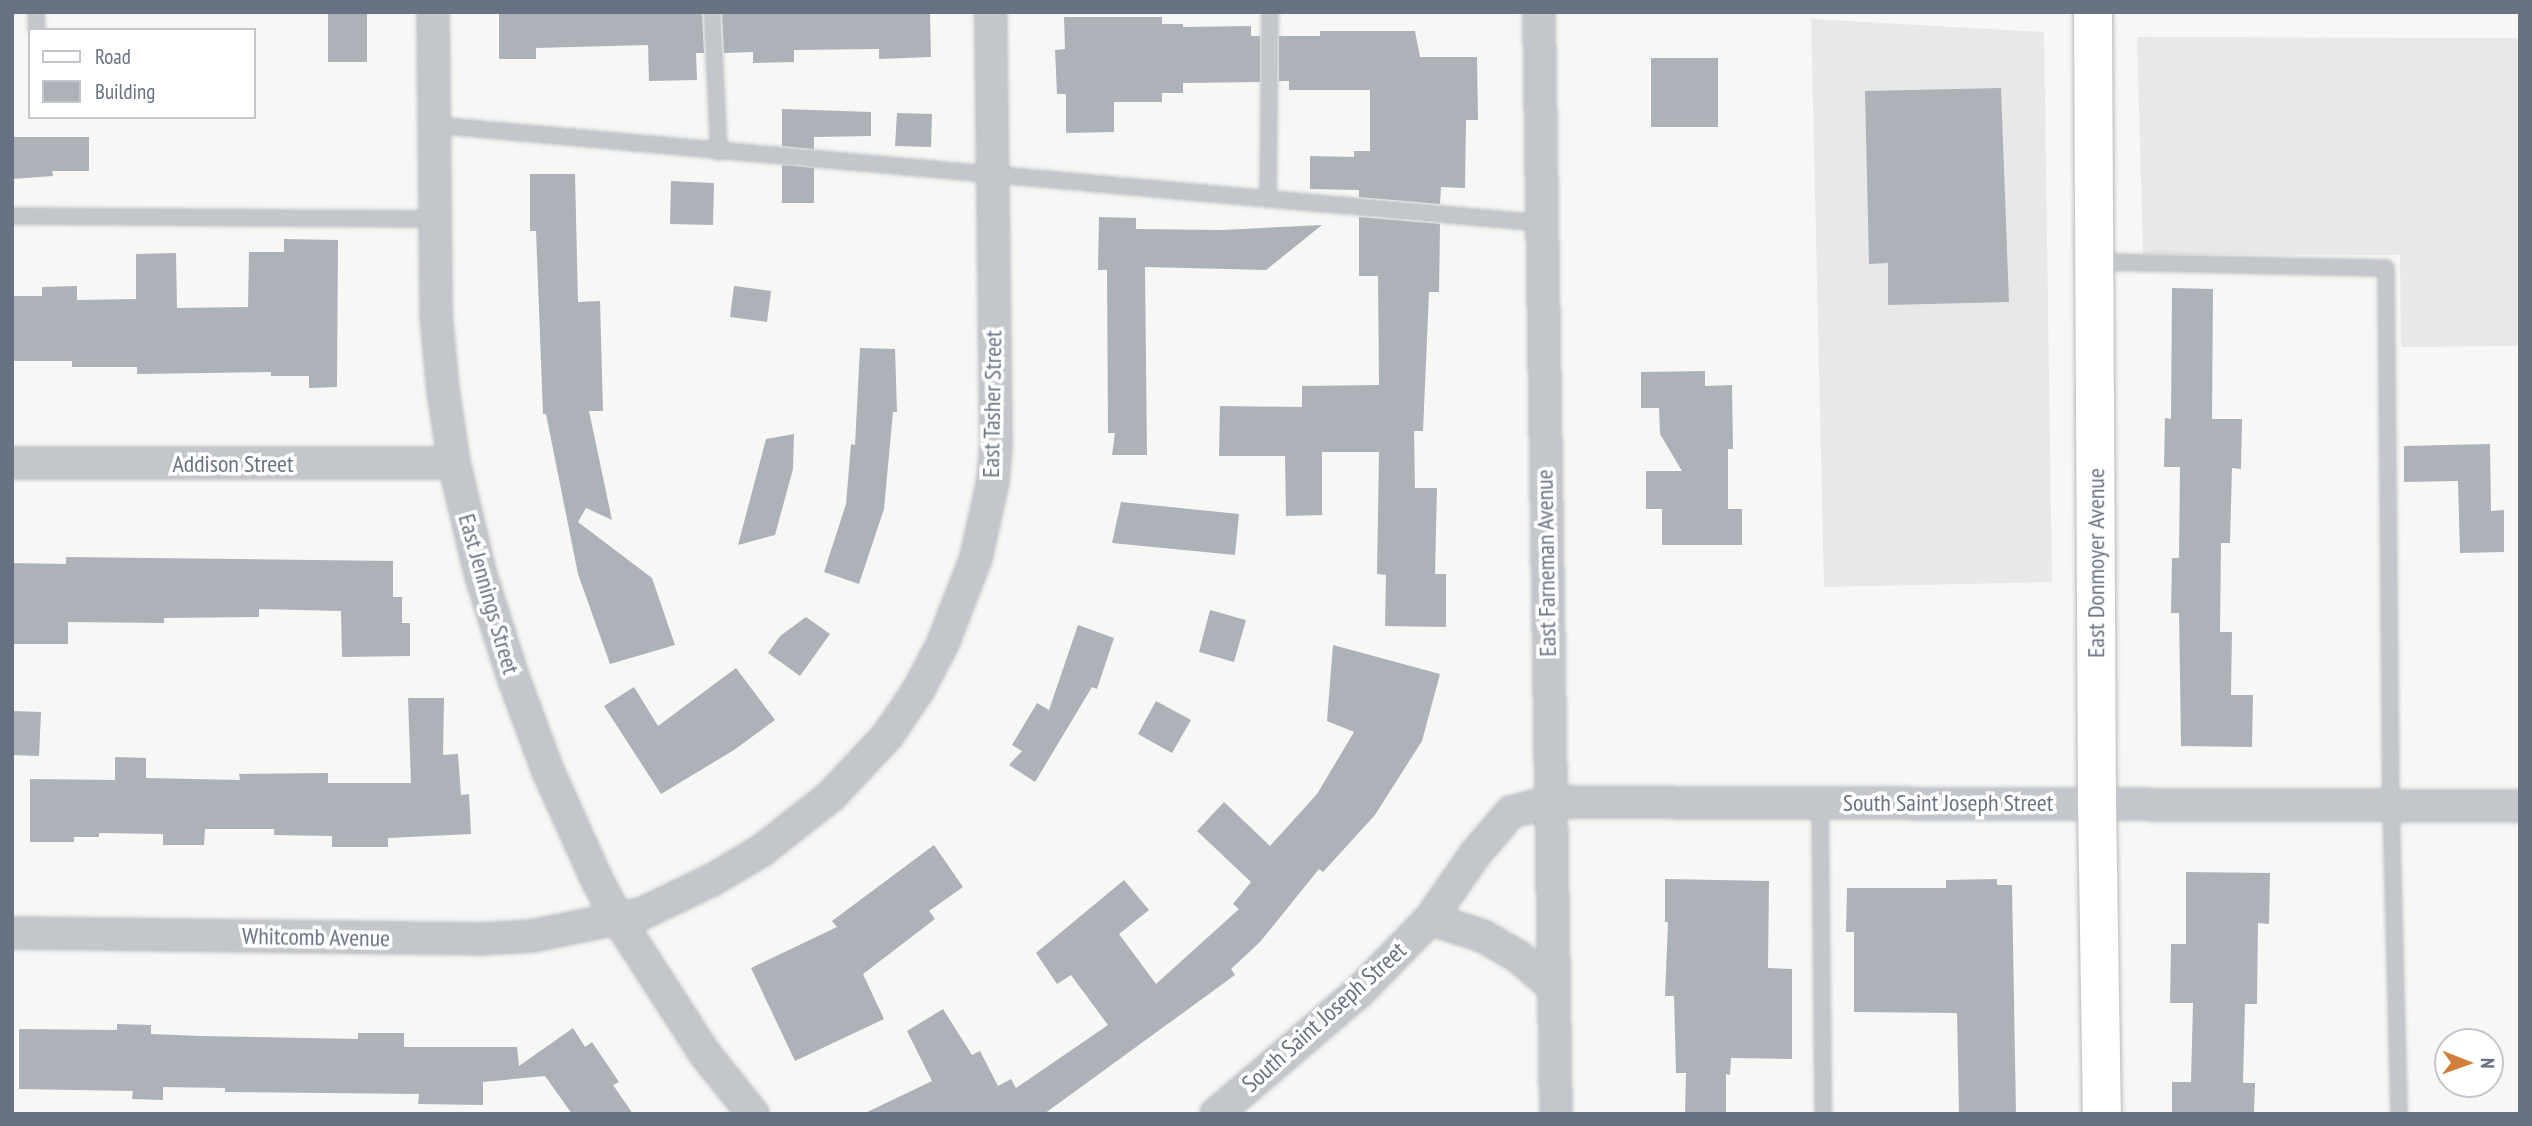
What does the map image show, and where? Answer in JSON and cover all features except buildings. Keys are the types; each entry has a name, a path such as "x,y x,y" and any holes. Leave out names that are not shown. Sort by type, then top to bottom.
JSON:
{"street":[{"name":"East Jennings Street","path":"433,12 436,315 443,390 454,463 481,576 513,677 548,772 618,919 705,1054 753,1114"},
{"name":"East Tasher Street","path":"618,919 641,914 712,880 802,822 888,735 919,689 943,643 976,558 993,481 996,444 991,12"},
{"name":"East Farneman Avenue","path":"1539,12 1556,1114"},
{"name":"East Donmoyer Avenue","path":"2093,12 2097,803 2102,1114"},
{"name":"Addison Street","path":"12,463 454,463"},
{"name":"South Saint Joseph Street","path":"1216,1114 1359,992 1430,919 1476,853 1511,812 1550,802 2520,806"},
{"name":"Whitcomb Avenue","path":"12,933 478,939 532,936 618,919"},
{"path":"1430,919 1483,936 1519,957 1552,986"}],"lane":[{"path":"712,12 719,152"},
{"path":"1268,199 1270,12"},
{"path":"434,125 1541,223"},
{"path":"12,216 434,219"},
{"path":"2096,262 2386,268 2391,805 2399,1114"},
{"path":"1820,803 1823,1114"}],"shaded area":[{"path":"1811,19 2044,32 2052,582 1824,587"},
{"path":"2137,37 2520,38 2520,346 2401,347 2400,255 2143,254"}]}
